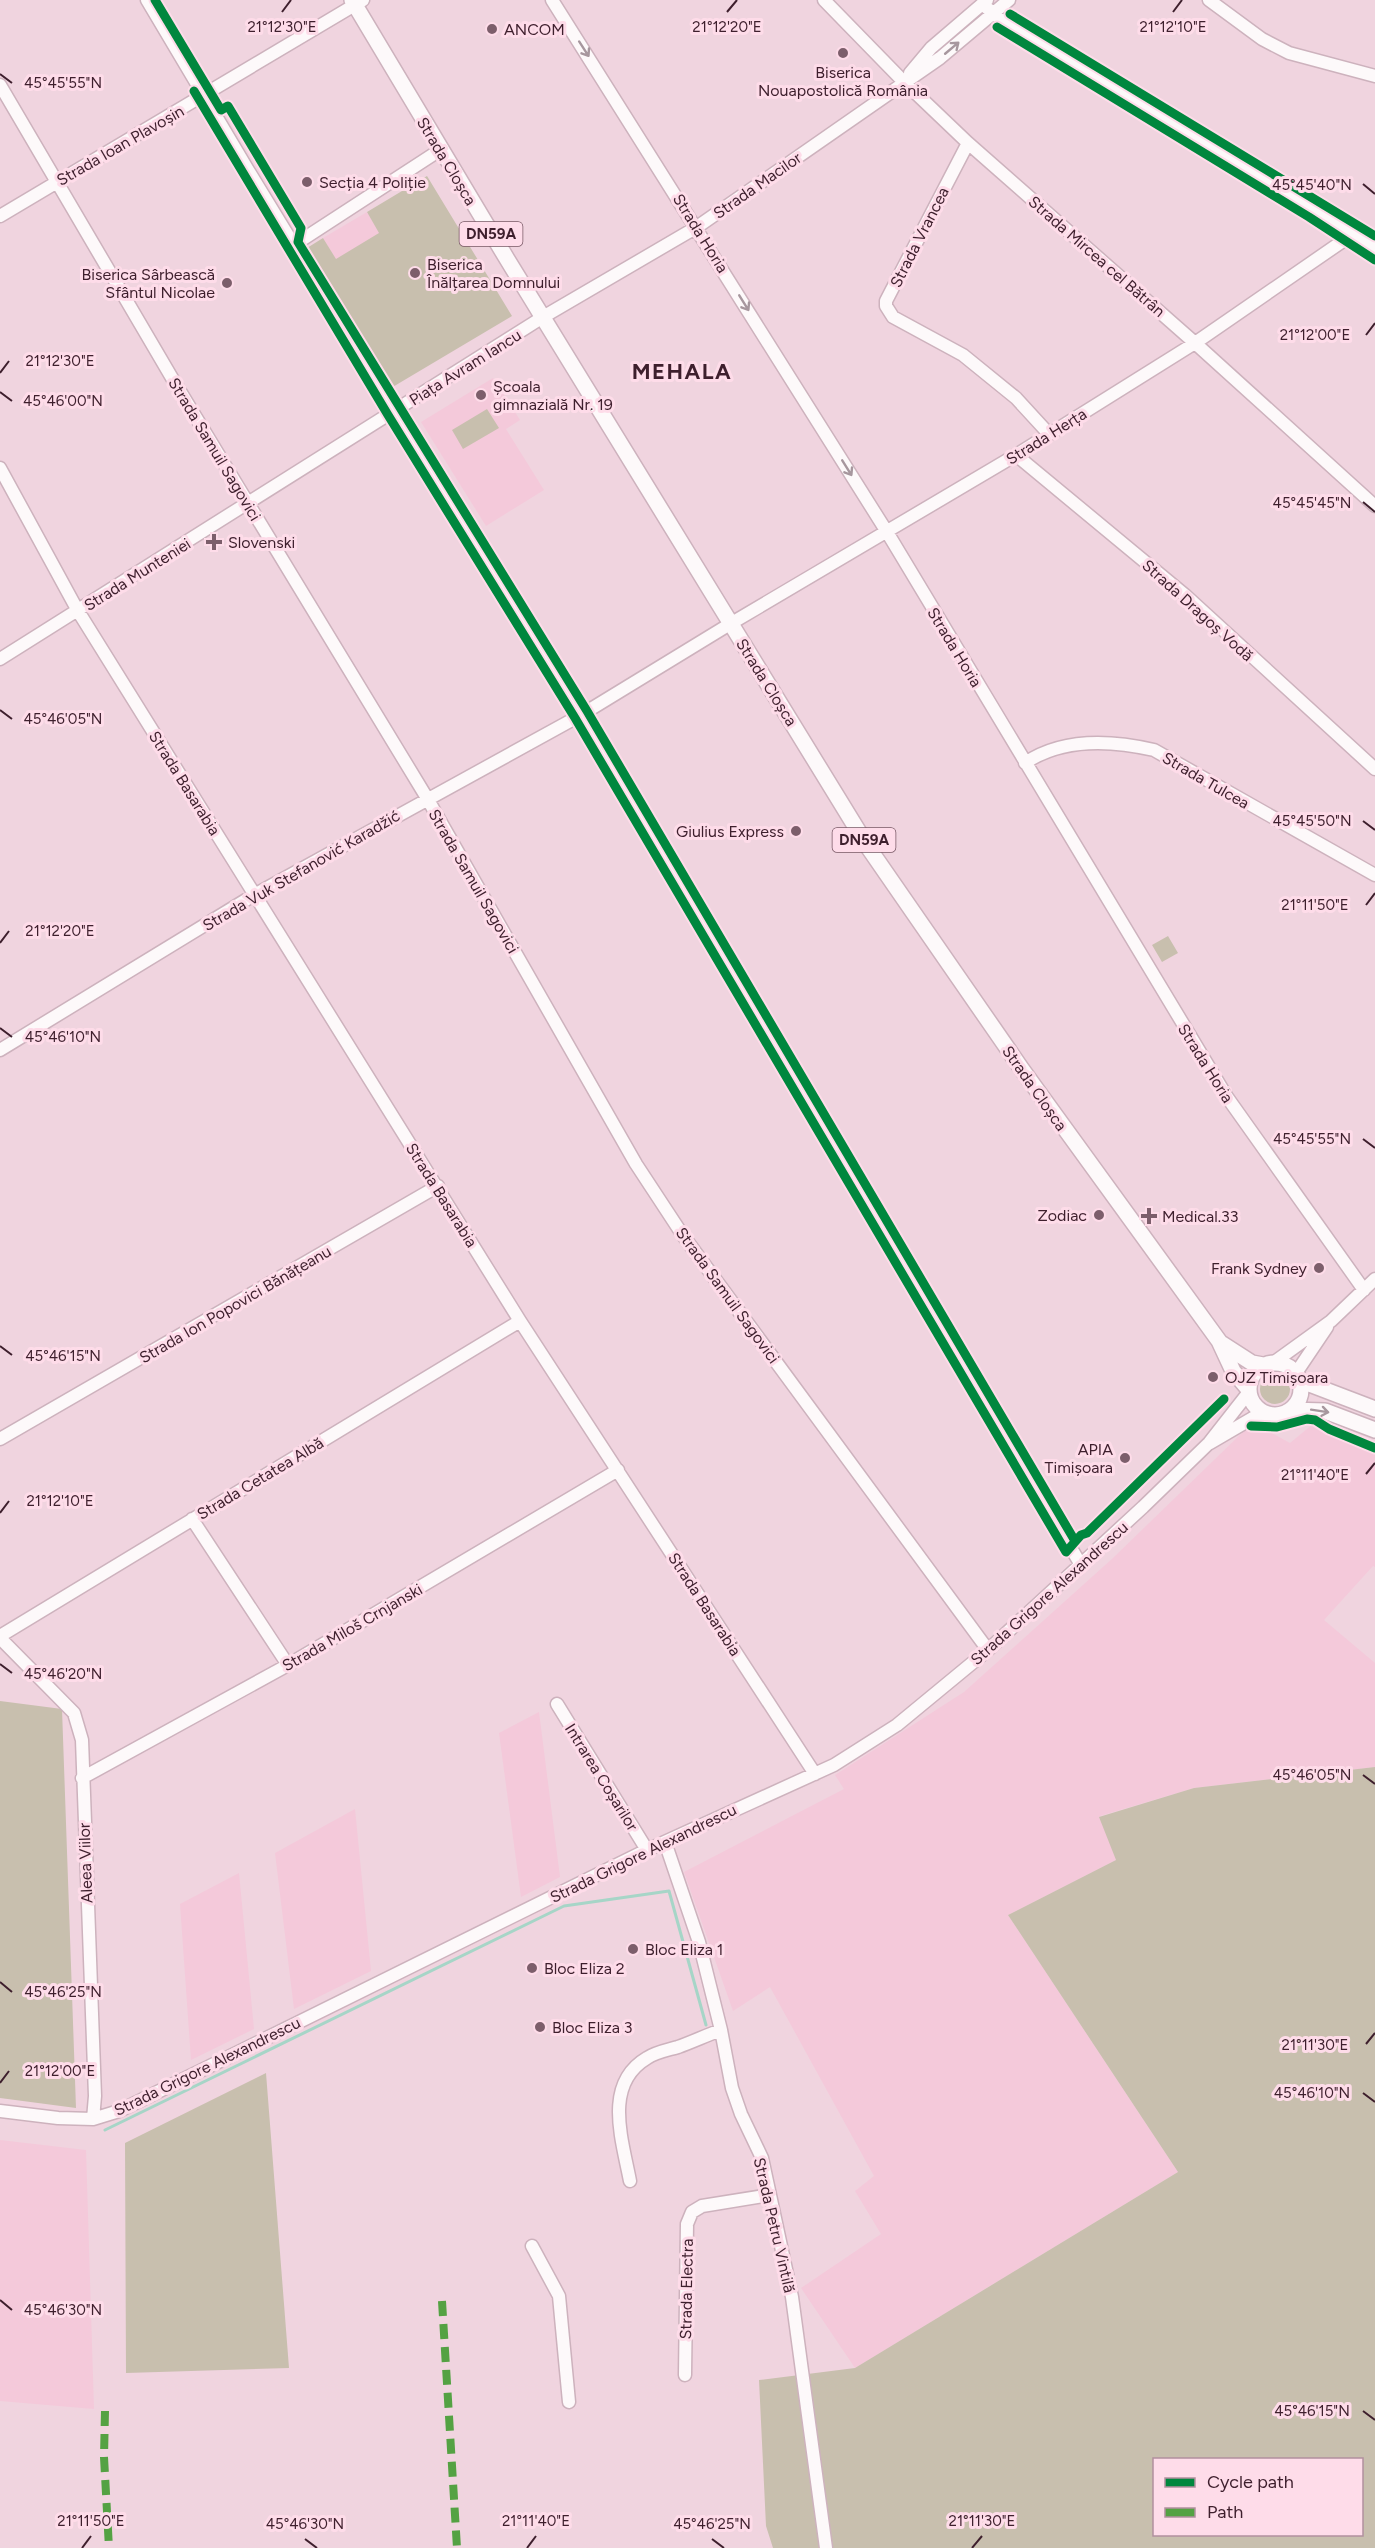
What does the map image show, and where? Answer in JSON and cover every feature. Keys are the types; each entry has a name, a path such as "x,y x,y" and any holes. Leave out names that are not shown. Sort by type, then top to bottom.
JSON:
{"main road":[{"name":"Strada Cloșca","path":"356,2 441,150 868,847 1021,1068 1219,1341 1233,1371 1249,1391"},
{"name":"Strada Cloșca","path":"1219,1341 1242,1358 1268,1364"},
{"name":"DN59A","path":"1268,1364 1283,1364 1298,1377 1375,1409"},
{"path":"1249,1391 1252,1375 1268,1364"},
{"path":"1290,1410 1299,1399 1298,1377"},
{"name":"DN59A","path":"1249,1391 1252,1401 1263,1412"},
{"path":"1263,1412 1275,1414 1290,1410 1325,1411 1375,1430"}],"street":[{"name":"Piața Avram Iancu","path":"147,0 395,411 543,317"},
{"name":"Strada Horia","path":"552,0 887,532 1227,1097 1364,1290"},
{"name":"Strada Mircea cel Bătrân","path":"824,0 903,81 968,143 1195,343 1375,506"},
{"name":"Strada Macilor","path":"543,317 697,227 939,58 1009,0"},
{"path":"1209,0 1262,39 1289,53 1375,76"},
{"name":"Strada Ioan Plavoșin","path":"0,216 57,180 205,96 356,2"},
{"name":"Strada Macilor","path":"903,81 930,48 985,2"},
{"path":"985,2 993,14 1375,248"},
{"name":"Strada Samuil Sagovici","path":"0,85 248,503 428,798 636,1164 682,1234 988,1650"},
{"name":"Strada Vrancea","path":"968,143 886,301 886,306 893,317 963,355 1016,398 1049,434"},
{"path":"294,244 441,150"},
{"name":"Strada Herța","path":"730,624 1016,455 1195,343 1353,234"},
{"path":"395,411 581,716 1081,1565"},
{"name":"Strada Munteniei","path":"0,659 395,411"},
{"name":"Strada Dragoș Vodă","path":"1016,455 1185,596 1375,769"},
{"name":"Strada Basarabia","path":"0,468 78,611 520,1321 815,1773"},
{"name":"Strada Vuk Stefanović Karadžić","path":"0,1050 255,895 581,716 730,624"},
{"name":"Strada Tulcea","path":"1025,763 1040,753 1089,744 1126,744 1154,750 1375,875"},
{"name":"Strada Ion Popovici Bănățeanu","path":"0,1439 438,1186"},
{"path":"1268,1364 1331,1321 1375,1279"},
{"name":"Strada Cetatea Albă","path":"2,1643 192,1519 520,1321"},
{"path":"1298,1377 1331,1321"},
{"name":"Strada Grigore Alexandrescu","path":"0,2111 58,2118 93,2119 119,2111 647,1850 834,1765 897,1725 988,1650 1209,1443 1249,1391"},
{"name":"Strada Grigore Alexandrescu","path":"1209,1443 1263,1412"},
{"name":"Strada Miloš Crnjanski","path":"82,1778 288,1665 618,1470"},
{"path":"192,1519 288,1665"},
{"name":"Aleea Viilor","path":"2,1643 74,1713 82,1740 93,2119"},
{"name":"Intrarea Coșarilor","path":"557,1704 647,1850"},
{"name":"Strada Petru Vintilă","path":"665,1842 699,1942 721,2030 732,2088 741,2114 762,2158 792,2297 826,2548"},
{"path":"630,2181 621,2133 619,2101 622,2085 631,2069 649,2056 721,2030"},
{"name":"Strada Electra","path":"685,2375 687,2224 692,2212 702,2206 770,2195"},
{"path":"532,2246 559,2296 569,2402"}],"shaded area":[{"path":"427,176 512,316 391,388 307,248 323,238 336,259 379,233 367,212"},
{"path":"367,212 380,233 336,260 323,238"},
{"path":"493,378 520,420 506,429 544,490 486,526 421,422"},
{"path":"487,409 499,428 463,449 452,430"},
{"path":"1168,936 1178,953 1162,962 1152,945"},
{"path":"1275,1374 1286,1378 1290,1389 1286,1400 1275,1404 1264,1400 1260,1389 1264,1378"},
{"path":"1313,1424 1375,1449 1375,1567 1373,1566 1324,1620 1375,1663 1375,1767 1194,1788 1100,1816 1116,1860 1008,1915 1178,2172 855,2368 801,2288 881,2234 855,2191 874,2176 770,1987 733,2011 684,1872 844,1789 835,1775 964,1692 1113,1558 1246,1429 1270,1432 1290,1443"},
{"path":"0,1701 62,1709 76,2108 0,2098"},
{"path":"539,1712 560,1877 521,1897 499,1733"},
{"path":"1375,1767 1375,2548 773,2548 766,2526 759,2380 855,2368 1178,2172 1008,1915 1116,1860 1099,1817 1194,1788"},
{"path":"355,1809 371,1971 294,2009 275,1853"},
{"path":"239,1873 254,2029 191,2060 180,1904"},
{"path":"266,2073 289,2368 126,2373 125,2143"},
{"path":"0,2140 86,2150 94,2409 0,2401"}],"waterway":[{"path":"105,2130 564,1906 669,1891 706,2025"}],"marked path":[{"path":"442,2301 457,2548"},
{"path":"105,2411 104,2457 109,2548"}],"cycle path":[{"path":"155,0 221,110 228,106 301,228 298,242 587,711 1075,1541"},
{"path":"1010,14 1375,236"},
{"path":"997,27 1309,217 1375,260"},
{"path":"194,91 388,415 575,718 1066,1552 1224,1399"},
{"path":"1251,1426 1277,1427 1307,1419 1315,1420 1329,1429 1375,1448"}],"place":[{"name":"ANCOM","path":"492,29"},
{"name":"Biserica Nouapostolică România","path":"843,53"},
{"name":"Secția 4 Poliție","path":"307,182"},
{"name":"Biserica Înălțarea Domnului","path":"415,273"},
{"name":"Biserica Sârbească Sfântul Nicolae","path":"227,283"},
{"name":"Școala gimnazială Nr. 19","path":"481,395"},
{"name":"Slovenski","path":"214,542"},
{"name":"Giulius Express","path":"796,831"},
{"name":"Zodiac","path":"1099,1215"},
{"name":"Medical.33","path":"1149,1216"},
{"name":"Frank Sydney","path":"1319,1268"},
{"name":"OJZ Timișoara","path":"1213,1377"},
{"name":"APIA Timișoara","path":"1125,1458"},
{"name":"Bloc Eliza 1","path":"633,1949"},
{"name":"Bloc Eliza 2","path":"532,1968"},
{"name":"Bloc Eliza 3","path":"540,2027"}],"district":[{"name":"MEHALA","path":"682,371"}]}
